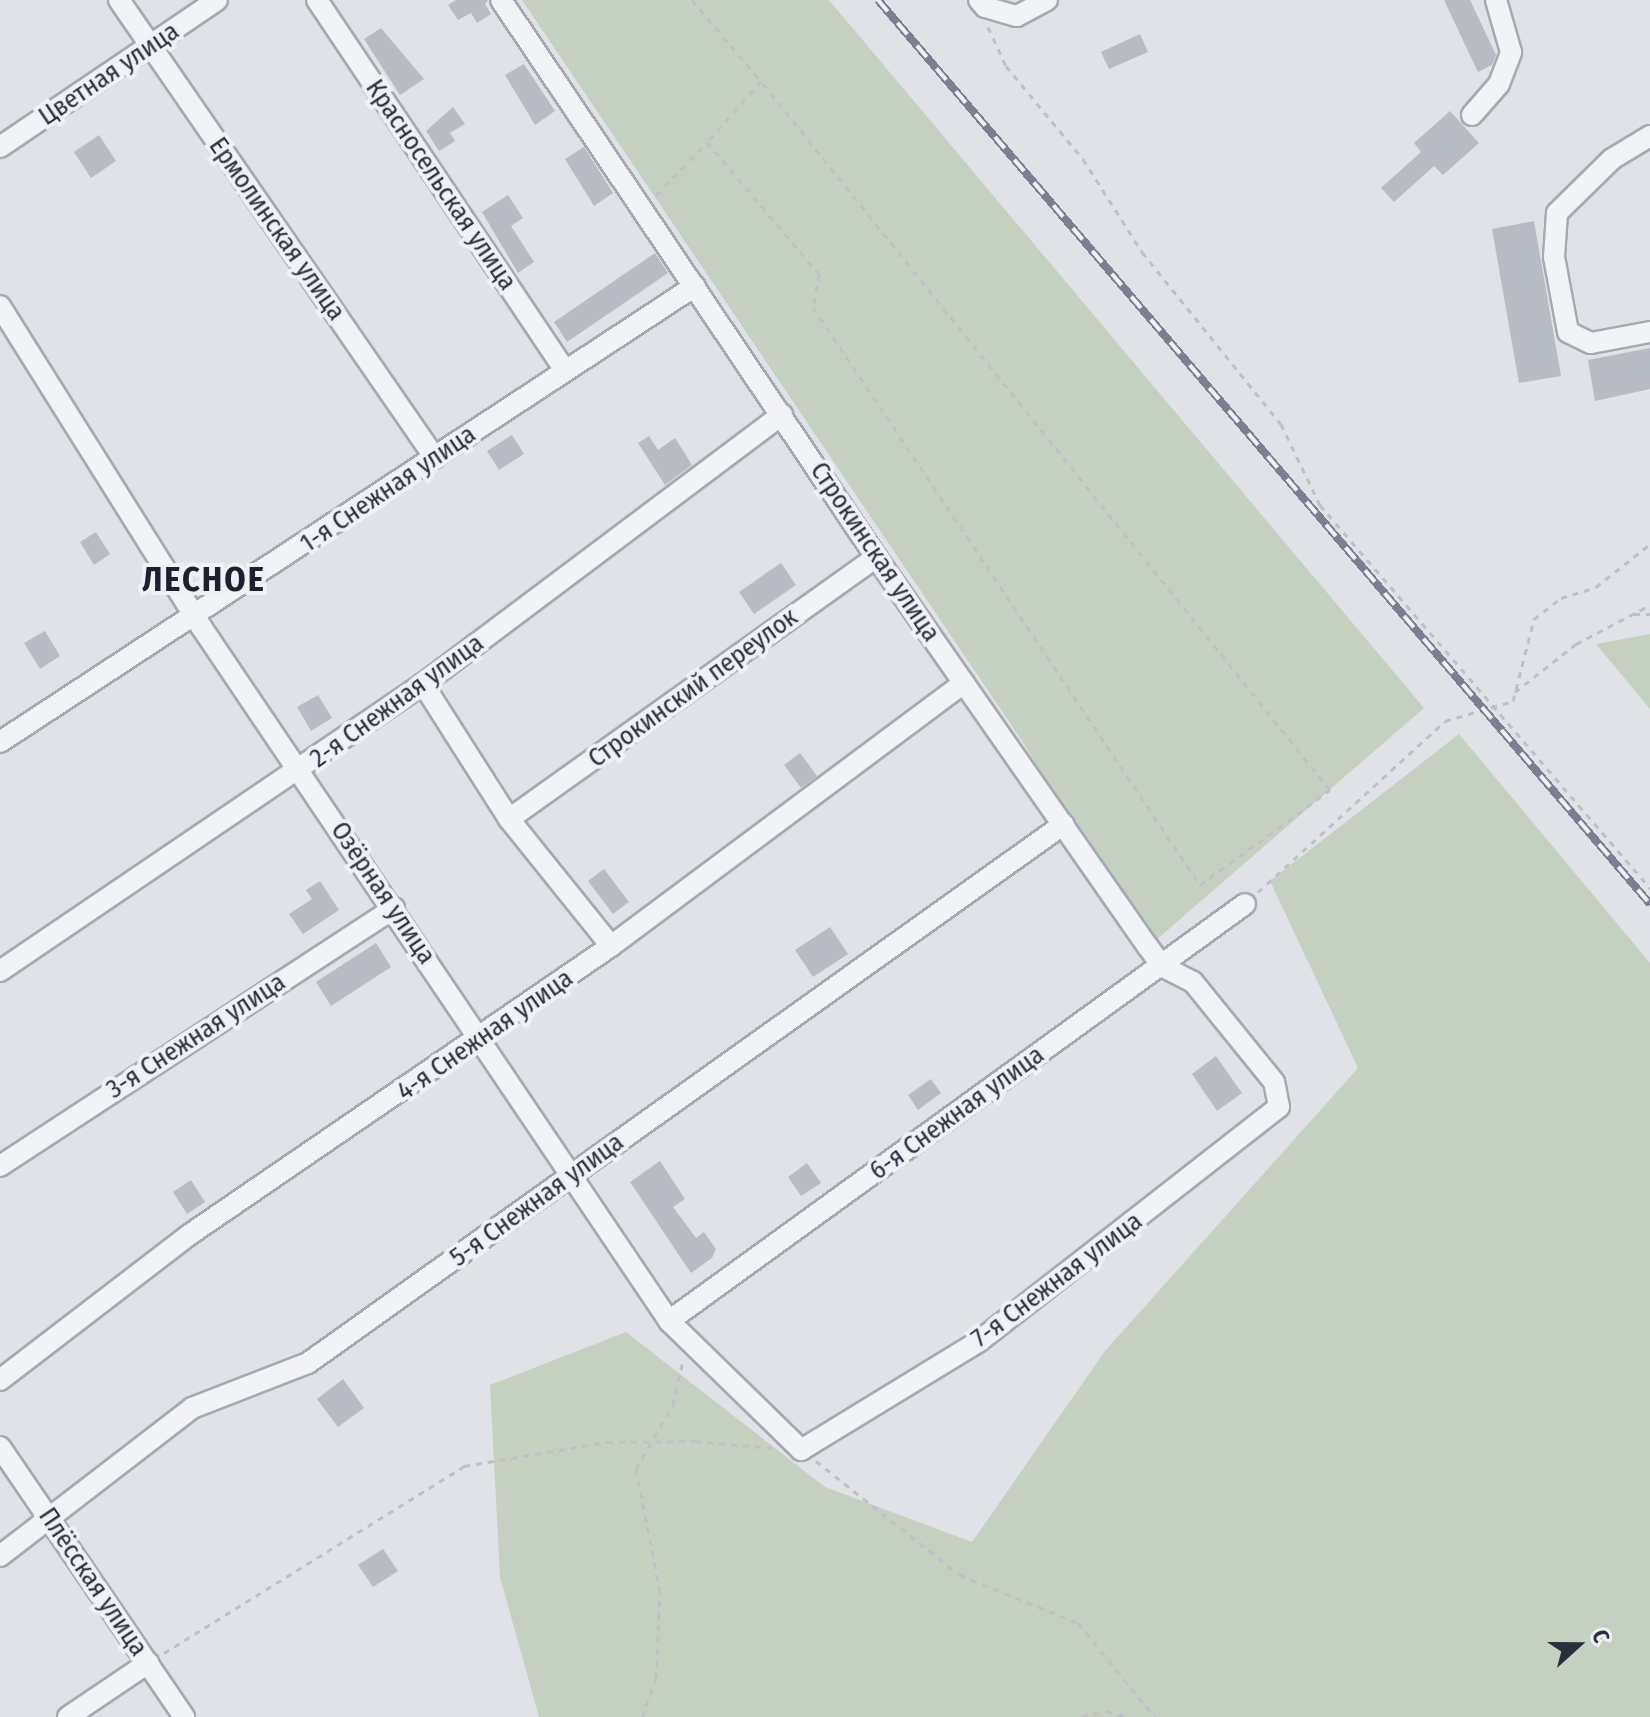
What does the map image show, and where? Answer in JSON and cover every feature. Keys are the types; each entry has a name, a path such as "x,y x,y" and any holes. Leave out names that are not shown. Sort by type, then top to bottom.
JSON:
{"street":[{"name":"Ермолинская улица","path":"119,0 435,458"},
{"name":"Цветная улица","path":"0,147 217,0"},
{"name":"Красносельская улица","path":"317,0 565,370"},
{"name":"Строкинская улица","path":"501,0 876,557 1162,966 1193,982 1274,1082"},
{"path":"982,4 1017,16 1047,0"},
{"path":"1472,115 1499,84 1511,52 1496,0"},
{"path":"1650,136 1612,159 1557,213 1554,257 1568,332 1591,343 1650,332"},
{"name":"1-я Снежная улица","path":"0,742 695,286"},
{"name":"Озёрная улица","path":"0,306 196,616 669,1321 801,1450"},
{"name":"2-я Снежная улица","path":"0,971 423,684 782,414"},
{"name":"Строкинский переулок","path":"509,819 876,557"},
{"name":"4-я Снежная улица","path":"0,1380 189,1235 480,1040 964,683"},
{"path":"423,684 509,819 611,946"},
{"name":"5-я Снежная улица","path":"0,1556 192,1408 308,1363 1064,824"},
{"name":"6-я Снежная улица","path":"669,1321 1245,904"},
{"name":"3-я Снежная улица","path":"0,1166 394,908"},
{"name":"7-я Снежная улица","path":"801,1450 978,1342 1235,1143 1279,1107 1274,1082"},
{"name":"Плёсская улица","path":"0,1447 184,1717"},
{"path":"68,1717 148,1663"}],"path":[{"path":"692,0 761,81 1330,790 1200,885 813,307 819,274 707,142"},
{"path":"982,4 1006,66 1083,159 1142,252 1281,424 1320,505 1650,888"},
{"path":"643,209 761,81"},
{"path":"1245,904 1445,721 1513,701 1534,619 1561,598 1596,587 1650,544"},
{"path":"1515,692 1576,644 1650,605"},
{"path":"1633,614 1650,614"},
{"path":"642,1717 656,1678 660,1592 636,1469 648,1442 673,1405 684,1358"},
{"path":"148,1663 372,1519 464,1466 607,1442 801,1450 960,1575 1078,1623 1155,1717"},
{"path":"1082,1717 1106,1711 1126,1717"}],"green space":[{"path":"522,0 829,0 1424,708 1148,947 1022,741"},
{"path":"1650,634 1650,709 1596,644"},
{"path":"1459,734 1650,963 1650,1717 539,1717 500,1577 490,1385 626,1332 825,1487 972,1542 1105,1351 1358,1068 1270,881"}],"building":[{"path":"456,0 488,0 485,4 491,14 477,23 471,13 458,20 448,5"},
{"path":"1444,0 1470,0 1496,55 1492,65 1478,72"},
{"path":"381,28 424,79 400,95 364,39"},
{"path":"1140,34 1148,52 1109,69 1101,52"},
{"path":"524,64 555,111 535,125 505,75"},
{"path":"453,107 465,124 450,133 455,141 439,151 426,131"},
{"path":"1450,111 1479,143 1443,175 1434,166 1394,202 1381,188 1421,152 1414,143"},
{"path":"99,135 116,161 91,178 74,152"},
{"path":"584,147 613,193 594,206 565,159"},
{"path":"508,195 523,218 511,226 534,262 518,273 482,212"},
{"path":"1534,221 1561,376 1519,383 1492,229"},
{"path":"655,253 668,273 567,342 554,322"},
{"path":"1650,348 1650,389 1595,401 1588,360"},
{"path":"512,435 524,454 499,470 487,451"},
{"path":"649,436 658,450 675,438 692,465 665,485 638,443"},
{"path":"96,532 110,554 94,565 80,542"},
{"path":"781,563 796,585 754,614 739,592"},
{"path":"45,631 60,656 40,669 24,643"},
{"path":"318,695 332,718 311,731 297,707"},
{"path":"800,753 817,776 801,788 784,765"},
{"path":"604,869 629,902 613,914 588,881"},
{"path":"320,881 339,910 303,934 289,914 312,899 306,890"},
{"path":"830,927 848,954 813,977 795,950"},
{"path":"376,943 391,967 331,1006 316,982"},
{"path":"1216,1056 1242,1093 1217,1111 1192,1074"},
{"path":"931,1079 941,1093 918,1110 908,1095"},
{"path":"660,1161 685,1199 673,1207 696,1238 704,1232 716,1249 712,1258 691,1273 630,1182"},
{"path":"807,1163 821,1183 801,1196 788,1177"},
{"path":"191,1180 205,1202 187,1214 173,1192"},
{"path":"343,1379 364,1408 338,1427 317,1399"},
{"path":"383,1549 398,1571 373,1587 358,1565"}],"railway":[{"path":"878,0 1650,904"}],"district":[{"name":"ЛЕСНОЕ","path":"204,580"}]}
